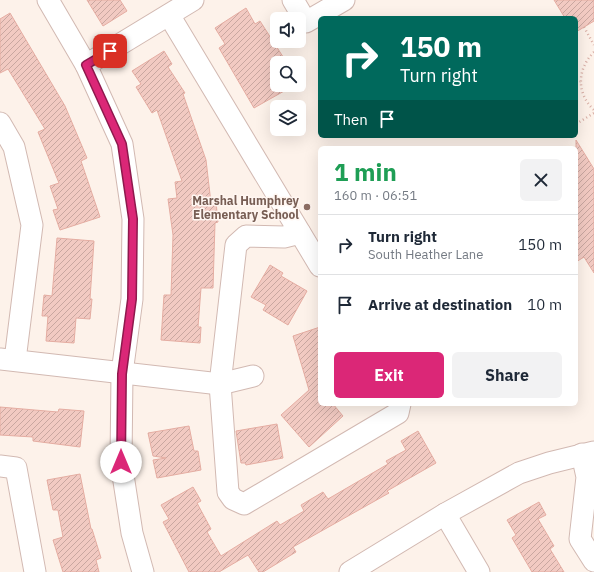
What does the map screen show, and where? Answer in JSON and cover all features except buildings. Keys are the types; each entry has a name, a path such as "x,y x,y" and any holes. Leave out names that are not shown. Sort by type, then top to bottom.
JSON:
{"street":[{"path":"48,0 86,65 122,144 133,219 132,299 122,374 121,462 139,570"},
{"path":"86,65 193,0"},
{"path":"293,0 306,22 344,0"},
{"path":"169,14 318,263"},
{"path":"0,123 14,147 32,225 7,359 122,374 220,384 252,376"},
{"path":"300,232 284,237 246,236 236,245 220,384 228,492 233,499 244,504 398,413 400,406"},
{"path":"350,572 445,514 519,473 588,453 587,477 580,539 594,561"},
{"path":"0,466 16,468 35,572"},
{"path":"445,514 479,572"}],"path":[{"path":"584,27 594,45"},
{"path":"594,52 586,60 581,70 580,82 582,93 588,104 594,110"},
{"path":"578,123 594,113"}],"place":[{"name":"Marshal Humphrey Elementary School","path":"307,207"}],"route":[{"path":"110,51 86,65 122,144 133,219 132,299 122,374 121,462"}]}
